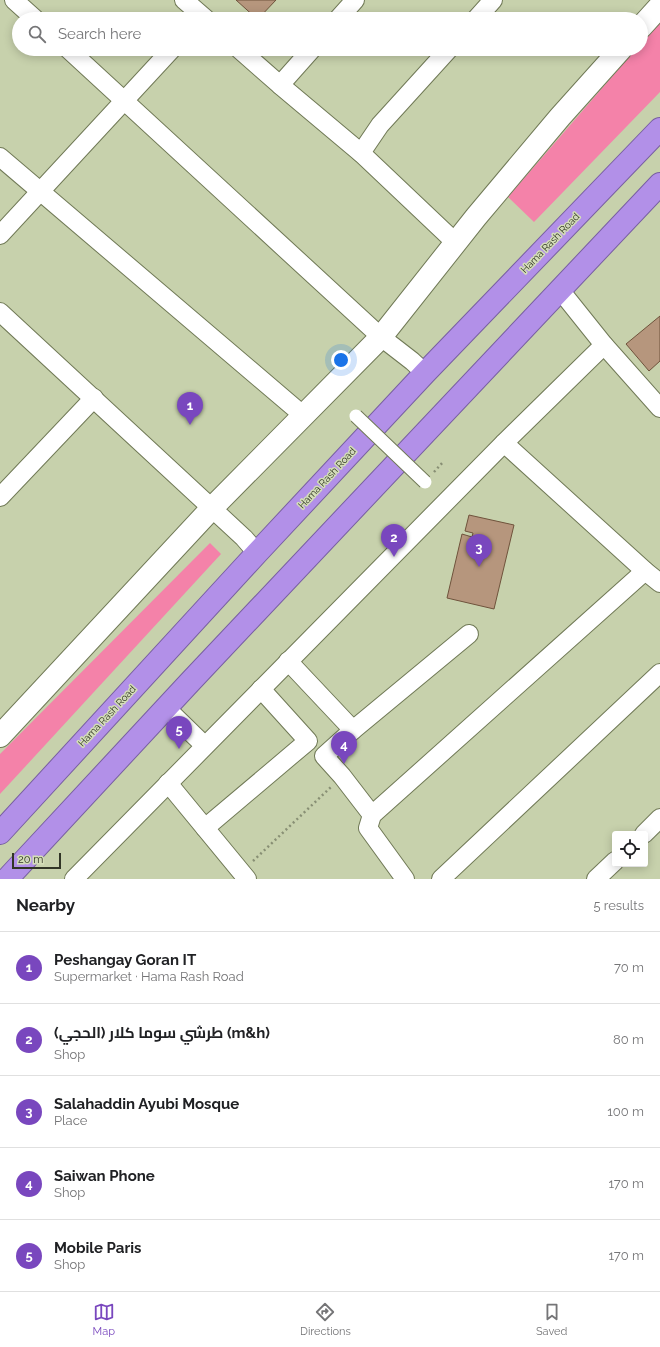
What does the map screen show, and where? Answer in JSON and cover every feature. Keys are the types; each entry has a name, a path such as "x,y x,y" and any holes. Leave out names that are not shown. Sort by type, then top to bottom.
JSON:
{"highway":[{"name":"Hama Rash Road","path":"0,833 257,553 425,373 660,129"},
{"path":"7,879 166,708 660,184"}],"street":[{"path":"14,0 27,12"},
{"path":"184,0 196,12"},
{"path":"344,12 355,0"},
{"path":"482,12 493,0"},
{"path":"648,19 660,6"},
{"path":"76,56 381,338 425,373"},
{"path":"0,235 165,56"},
{"path":"247,56 361,153 456,243"},
{"path":"280,85 306,56"},
{"path":"361,153 380,125 443,56"},
{"path":"0,736 211,509 381,338 456,243 560,117 615,56"},
{"path":"0,157 304,416"},
{"path":"560,290 604,344 660,408"},
{"path":"0,312 244,538 257,553"},
{"path":"80,876 204,745 604,344"},
{"path":"0,497 94,398"},
{"path":"356,416 424,482"},
{"path":"504,443 645,571 660,582"},
{"path":"405,879 368,828 372,815 645,571"},
{"path":"324,756 469,634"},
{"path":"288,661 354,730"},
{"path":"441,879 660,673"},
{"path":"261,689 342,776 372,815"},
{"path":"166,708 204,745"},
{"path":"205,828 308,740"},
{"path":"168,783 244,876"},
{"path":"647,831 660,818"},
{"path":"596,879 612,864"}],"path":[{"path":"244,876 342,776"}],"shaded area":[{"path":"660,22 660,92 534,222 508,197 630,56 648,56 648,36"},
{"path":"210,543 221,554 0,794 0,754"}],"building":[{"path":"236,0 276,0 265,12 249,12"},
{"path":"660,316 660,361 649,371 626,344"},
{"path":"469,515 514,525 494,609 447,598 462,534 472,537 473,533 465,531"}],"place":[{"name":"Peshangay Goran IT","path":"190,425"},
{"name":"طرشي سوما كلار (الحجي) (m&h)","path":"394,557"},
{"name":"Salahaddin Ayubi Mosque","path":"479,567"},
{"name":"Mobile Paris","path":"179,749"},
{"name":"Saiwan Phone","path":"344,764"}]}
